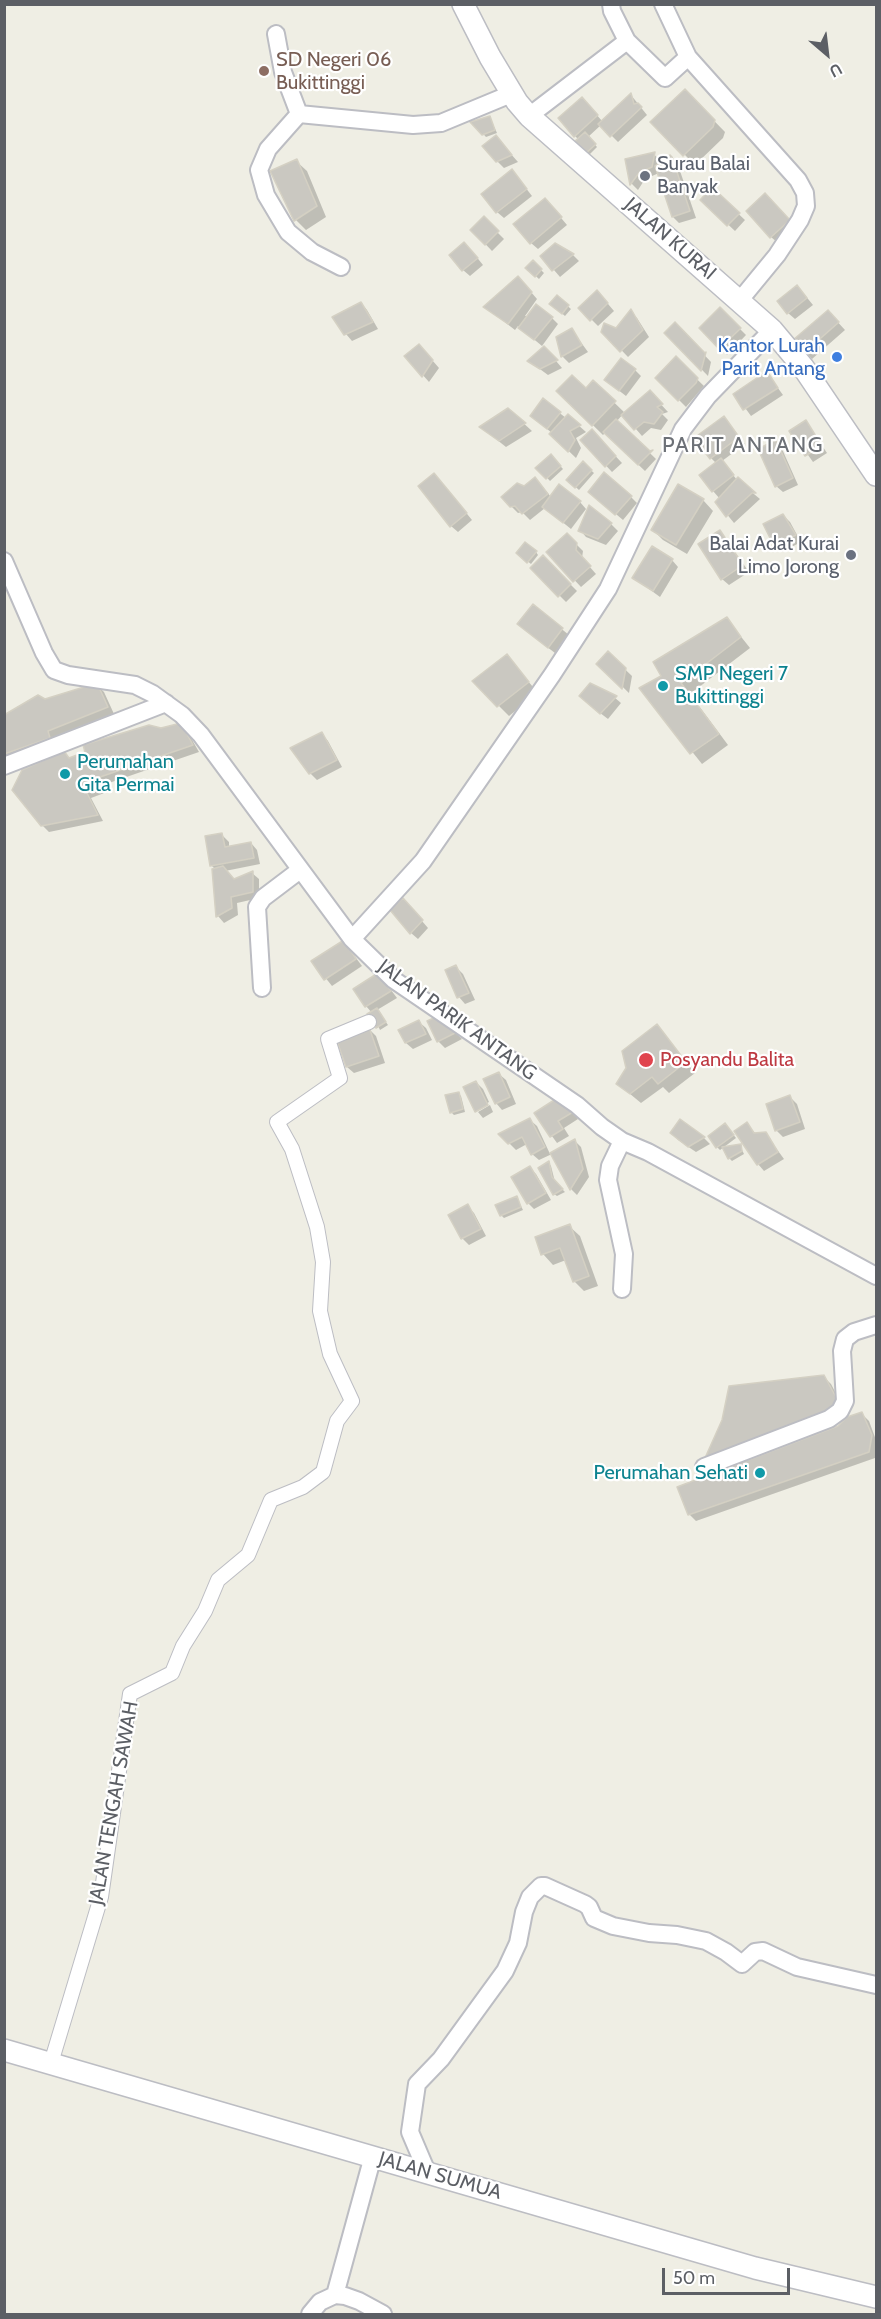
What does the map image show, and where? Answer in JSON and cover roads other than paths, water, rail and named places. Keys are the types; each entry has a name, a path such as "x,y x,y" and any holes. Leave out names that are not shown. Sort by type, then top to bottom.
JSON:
{"street":[{"name":"JALAN KURAI","path":"463,4 511,94 529,116 772,330 803,367 876,475"},
{"path":"611,4 612,11 627,41 665,78 688,57"},
{"path":"663,4 688,57 798,180 805,193 806,206 800,220 777,255 740,300"},
{"path":"276,34 283,72 299,114"},
{"path":"529,116 627,41"},
{"path":"299,114 413,125 441,123 511,94"},
{"path":"299,114 268,149 259,170 266,195 288,231 312,252 341,267"},
{"path":"352,939 423,861 558,666 608,589 683,429 708,396 772,330"},
{"name":"JALAN PARIK ANTANG","path":"4,561 44,653 54,670 68,675 135,685 182,715 201,735 352,939 394,980 577,1105 622,1141 648,1152 876,1276"},
{"path":"4,766 166,703"},
{"path":"262,988 257,907 263,898 300,870"},
{"name":"JALAN TENGAH SAWAH","path":"51,2063 101,1897 130,1694 172,1673 183,1646 205,1611 218,1581 248,1555 271,1500 303,1487 323,1472 337,1421 352,1401 330,1354 320,1311 323,1262 317,1227 292,1149 277,1122 340,1078 328,1039 369,1022"},
{"path":"622,1141 610,1166 608,1180 624,1254 622,1289"},
{"path":"704,1467 829,1419 840,1411 845,1401 842,1351 845,1339 854,1332 876,1325"},
{"path":"427,2172 410,2132 417,2084 441,2059 505,1971 518,1943 524,1912 530,1897 540,1886 545,1886 585,1904 594,1918 613,1926 706,1941 742,1964 755,1952 763,1951 796,1967 876,1985"},
{"name":"JALAN SUMUA","path":"4,2050 756,2268 876,2297"},
{"path":"335,2295 373,2156"},
{"path":"309,2314 320,2302 335,2295 359,2301 383,2314"}],"place":[{"name":"SD Negeri 06 Bukittinggi","path":"264,71"},
{"name":"Surau Balai Banyak","path":"645,176"},
{"name":"Kantor Lurah Parit Antang","path":"837,357"},
{"name":"Balai Adat Kurai Limo Jorong","path":"851,555"},
{"name":"SMP Negeri 7 Bukittinggi","path":"663,686"},
{"name":"Perumahan Gita Permai","path":"65,774"},
{"name":"Posyandu Balita","path":"646,1060"},
{"name":"Perumahan Sehati","path":"760,1473"}],"district":[{"name":"PARIT ANTANG","path":"743,446"}]}
